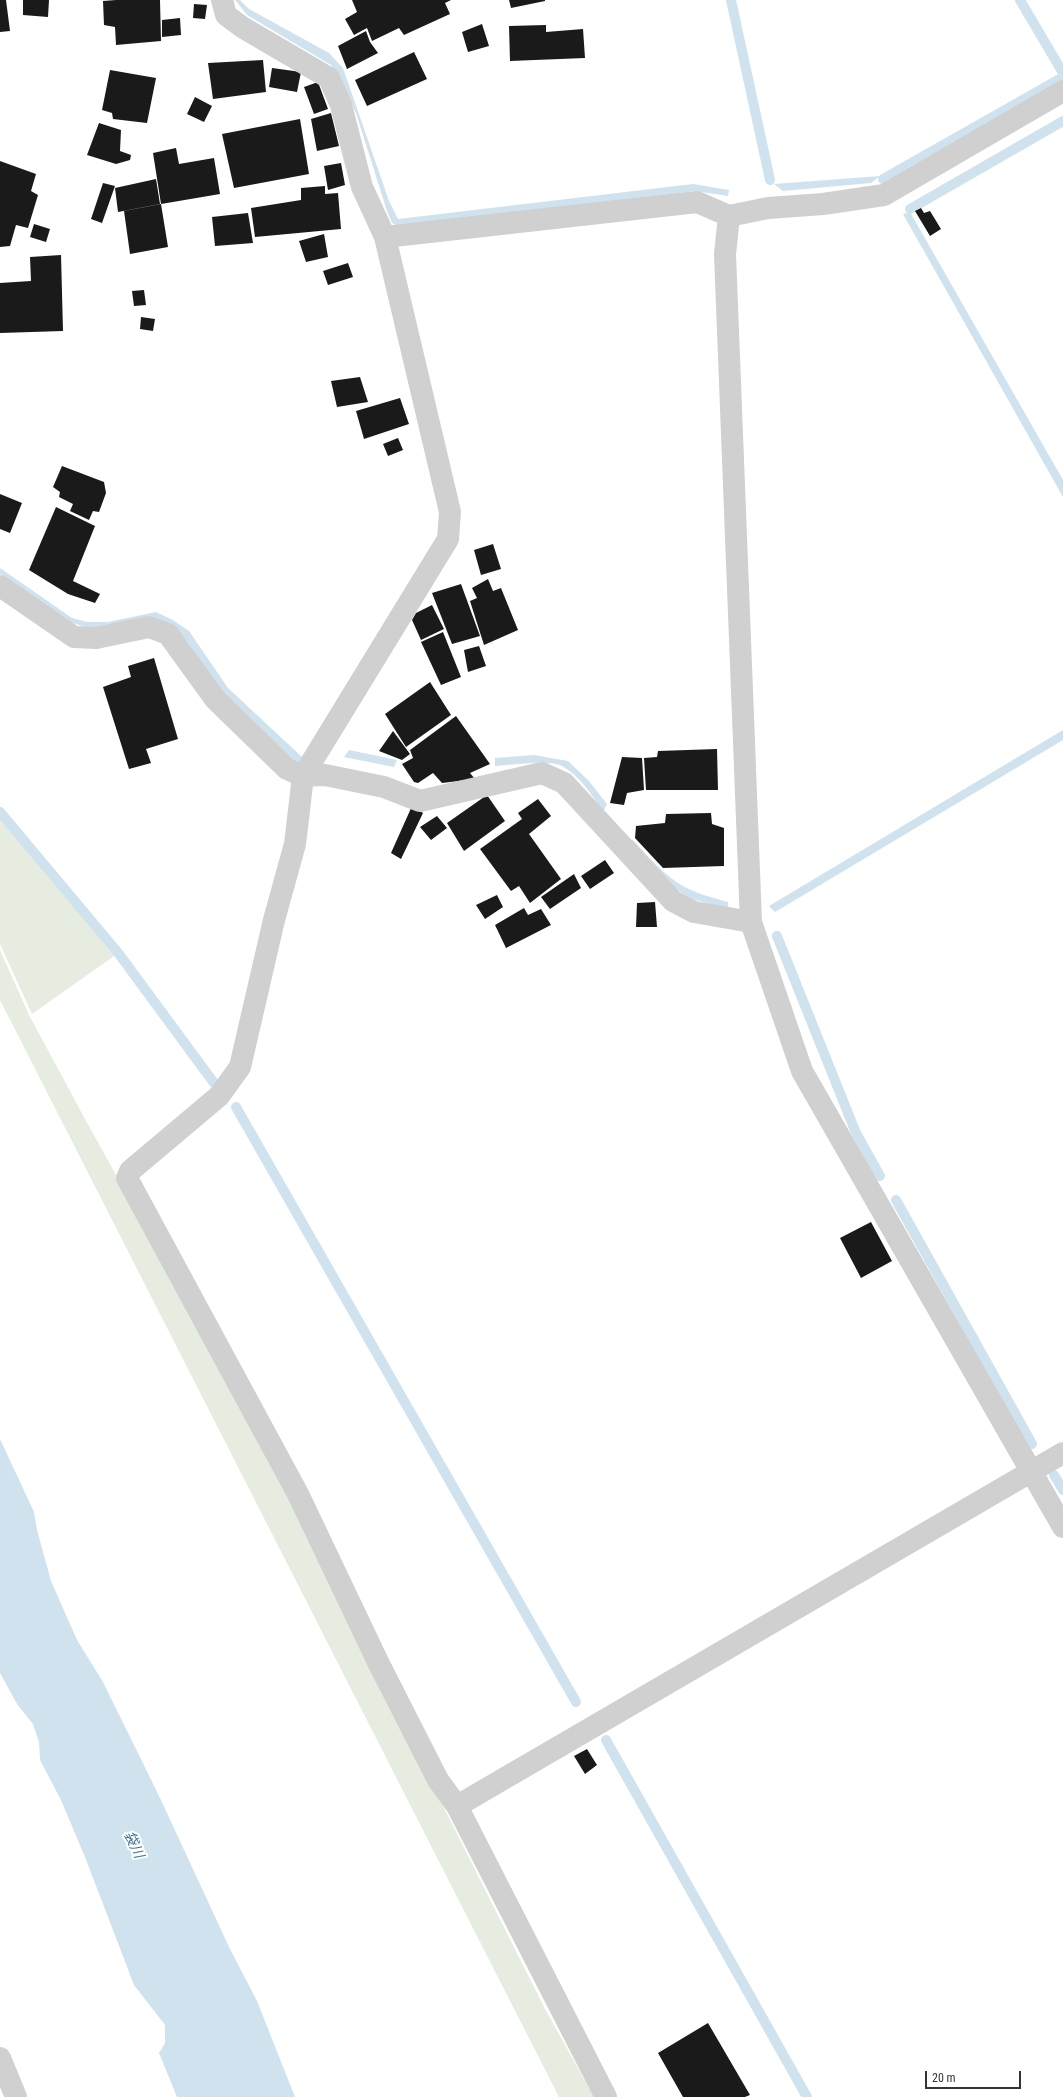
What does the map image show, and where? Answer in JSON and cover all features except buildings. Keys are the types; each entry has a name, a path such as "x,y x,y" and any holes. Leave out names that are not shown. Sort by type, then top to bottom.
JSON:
{"street":[{"path":"222,0 226,15 242,27 329,78 341,105 362,187 385,237 450,512 448,539 303,776 294,844 274,920 240,1067 219,1096 130,1171 127,1178 298,1494 378,1662 438,1780 457,1806 606,2097"},
{"path":"385,237 697,202 729,216 768,208 823,204 884,195 1063,91"},
{"path":"729,216 725,254 751,922 802,1071 1063,1527"},
{"path":"0,586 74,637 96,638 149,627 168,634 215,699 288,769 303,776 325,775 384,787 420,802 542,773 564,783 672,901 694,912 751,922"},
{"path":"457,1806 1063,1453"},
{"path":"0,2058 16,2097"}],"shaded area":[{"path":"0,819 114,956 32,1014 0,944"},
{"path":"0,950 29,1015 226,1374 545,2009 594,2097 559,2097 0,1000"}],"water":[{"path":"235,0 240,0 249,9 329,53 343,68 389,201 398,219 693,184 729,190 728,196 695,191 400,227 392,223 356,113 331,65 247,15"},
{"path":"880,176 871,183 783,191 774,184"},
{"path":"910,212 1063,480 1063,497 903,214"},
{"path":"0,568 72,618 87,622 108,622 156,612 173,620 189,631 228,688 302,757 298,764 222,693 186,640 178,631 91,629 70,622 0,574"},
{"path":"1063,730 1063,740 775,912 769,906"},
{"path":"349,750 397,760 394,767 344,757"},
{"path":"534,755 568,761 588,780 607,804 603,812 580,780 562,766 557,764 540,763 495,766 495,758"},
{"path":"633,840 654,863 672,879 696,892 728,902 728,909 692,899 671,886 627,844"},
{"name":"袋川","path":"0,1439 34,1512 37,1530 51,1581 77,1640 103,1682 160,1798 229,1947 257,2001 295,2097 177,2097 159,2053 165,2043 165,2025 134,1985 85,1857 61,1800 40,1760 39,1742 33,1724 17,1704 0,1673"}],"waterway":[{"path":"731,0 770,180"},
{"path":"1020,0 1063,73"},
{"path":"883,179 1063,77"},
{"path":"910,209 1063,121"},
{"path":"0,812 119,954 214,1083"},
{"path":"777,936 856,1133 880,1176"},
{"path":"236,1107 576,1702"},
{"path":"896,1200 1032,1444"},
{"path":"1054,1475 1063,1490"},
{"path":"606,1740 807,2097"}]}
